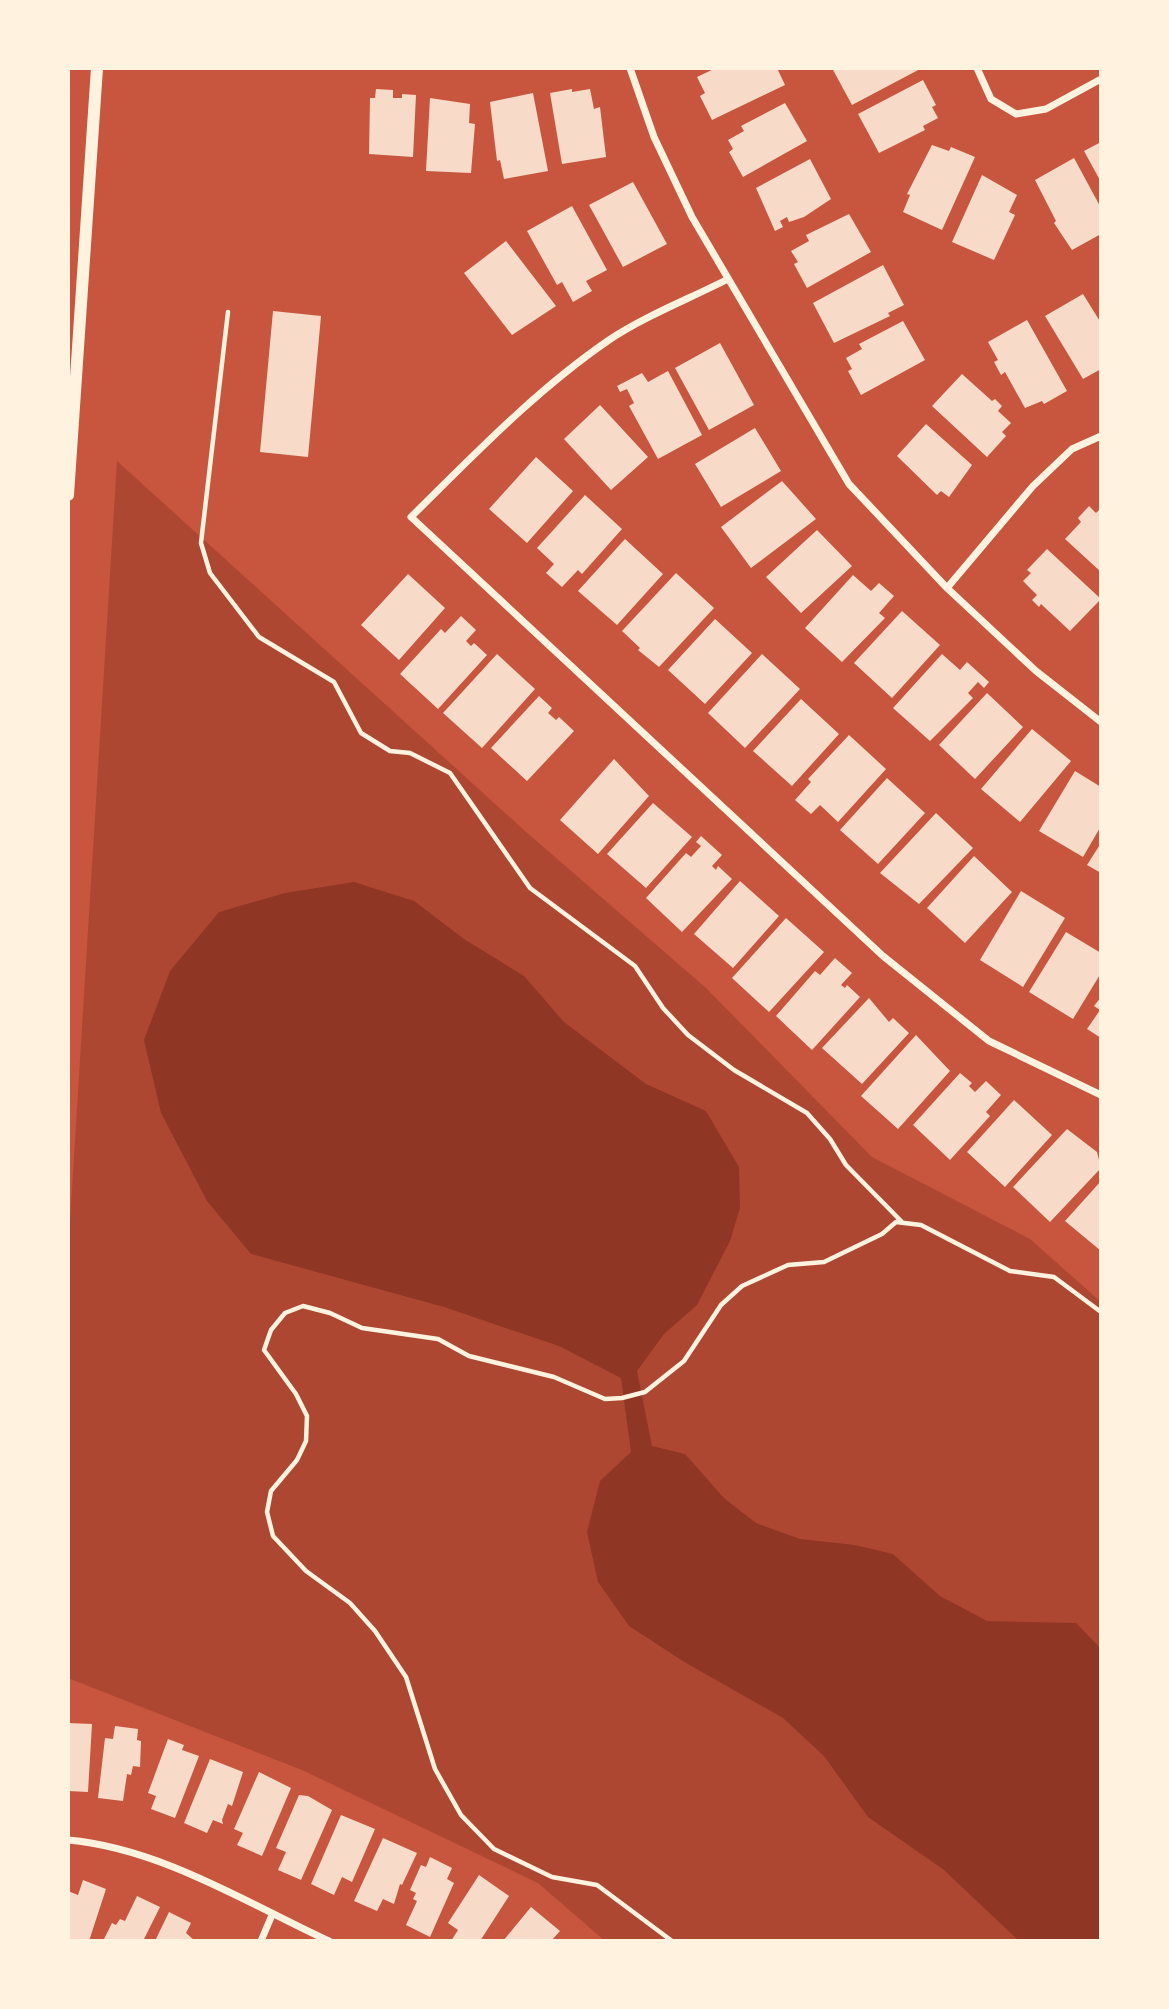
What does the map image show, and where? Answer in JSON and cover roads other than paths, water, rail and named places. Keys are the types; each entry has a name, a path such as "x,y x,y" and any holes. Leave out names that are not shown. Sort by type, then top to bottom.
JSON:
{"street":[{"path":"68,495 97,68"},
{"path":"630,68 654,137 692,217 849,484 947,588 1036,671 1101,722"},
{"path":"977,68 991,99 1016,114 1046,109 1101,79"},
{"path":"728,279 612,338 565,371 490,439 411,517 883,956 989,1041 1101,1095"},
{"path":"947,588 1033,486 1072,449 1101,436"},
{"path":"68,1840 104,1843 181,1872 329,1941"},
{"path":"261,1941 272,1915"}]}
